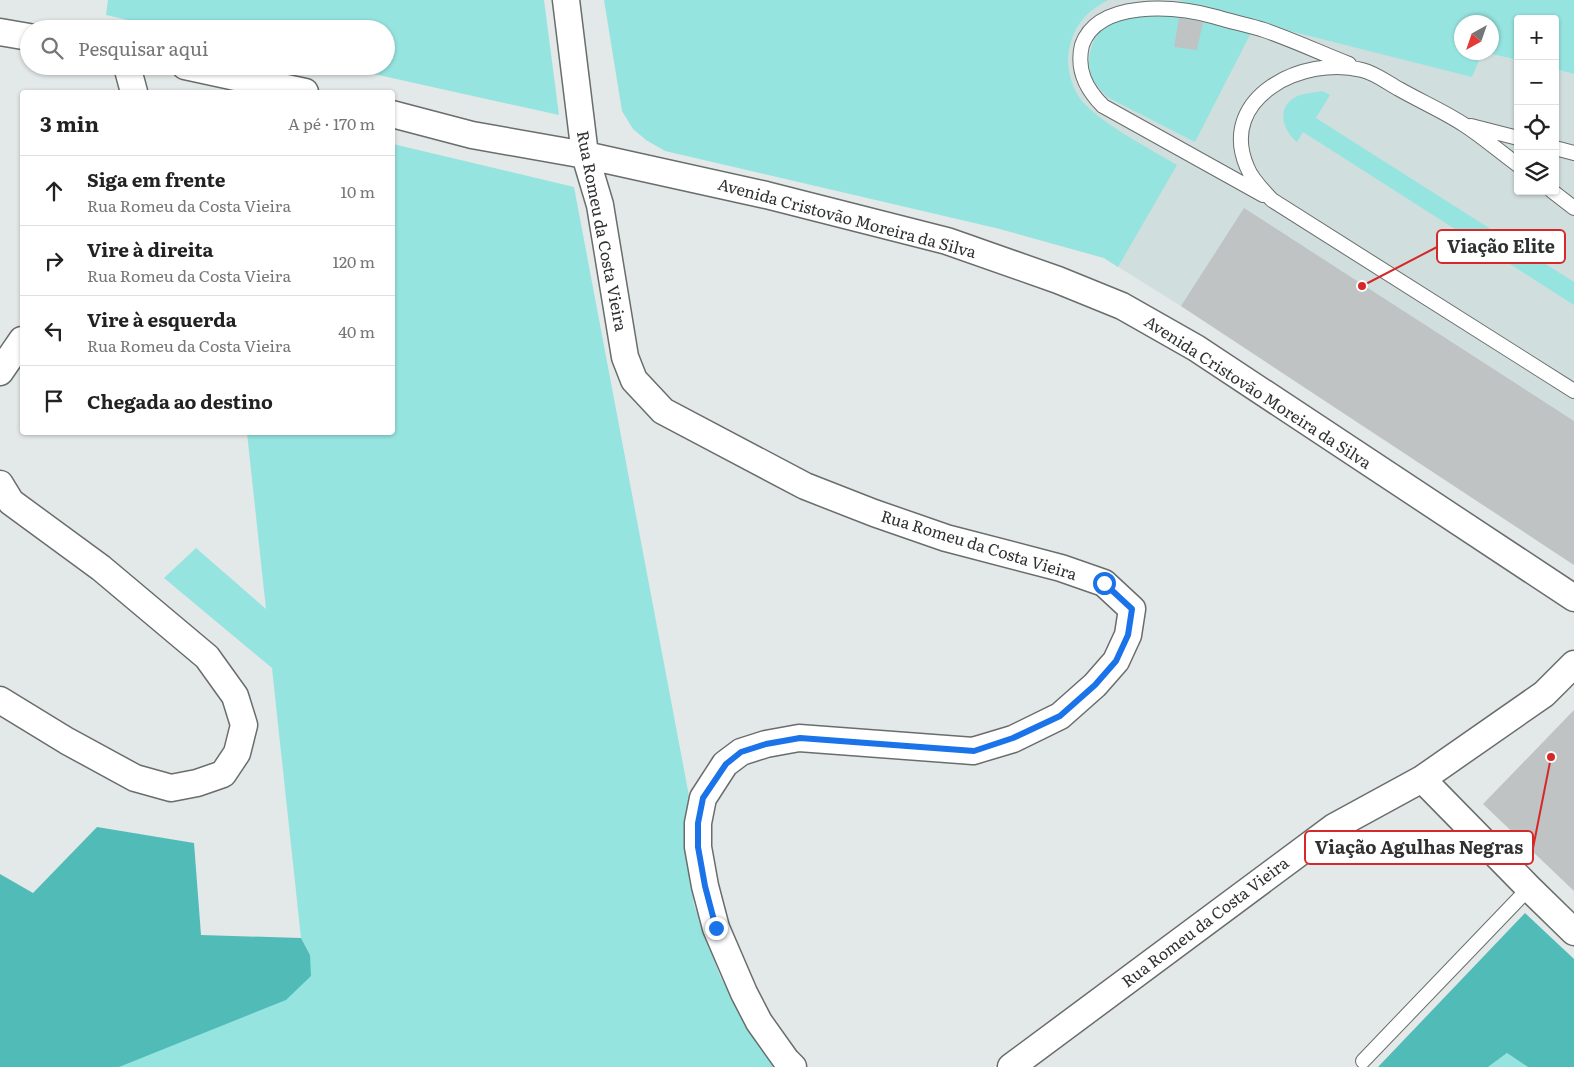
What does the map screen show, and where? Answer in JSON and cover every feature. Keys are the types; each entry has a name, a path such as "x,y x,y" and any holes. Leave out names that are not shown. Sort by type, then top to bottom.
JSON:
{"street":[{"name":"Rua Romeu da Costa Vieira","path":"566,0 585,155 600,205 625,357 634,380 663,411 805,486 946,538 1062,568 1104,583 1132,609 1128,635 1116,661 1095,685 1060,716 1013,738 974,751 800,738 766,744 741,752 726,764 703,798 698,823 698,847 705,886 716,928 744,993 759,1022 793,1067"},
{"path":"0,32 20,35"},
{"path":"129,75 133,90"},
{"path":"227,75 296,90"},
{"name":"Avenida Cristovão Moreira da Silva","path":"395,115 472,135 585,155 766,195 947,241 1058,280 1122,306 1196,348 1574,598"},
{"path":"0,372 20,343"},
{"path":"0,484 11,502 101,568 207,657 235,696 244,725 237,753 223,774 197,783 171,788 135,778 66,741 0,700"},
{"name":"Rua Romeu da Costa Vieira","path":"1011,1067 1334,827 1422,779 1544,694 1574,664"},
{"path":"1422,779 1574,932"}],"lane":[{"path":"1514,162 1463,124 1364,70 1264,30 1160,3 1137,3 1112,8 1099,17 1088,29 1080,50 1079,62 1086,85 1103,106 1272,200 1574,391"},
{"path":"1272,200 1256,182 1247,168 1243,155 1242,128 1252,106 1269,87 1293,74 1323,68 1343,67 1364,70"},
{"path":"1463,124 1514,137"},
{"path":"1559,149 1574,153"},
{"path":"1557,195 1574,208"},
{"path":"1363,1061 1529,888"}],"shaded area":[{"path":"108,0 544,0 559,115 379,75 395,75 395,20 128,20 106,15"},
{"path":"604,0 1108,0 1094,8 1083,18 1072,37 1068,58 1069,72 1073,85 1086,106 1097,115 1124,134 1177,165 1118,267 1104,258 1000,229 665,151 646,140 633,129 622,111"},
{"path":"990,0 1244,0 1454,50 1454,60 1499,60 1499,56 1514,59 1514,195 1559,195 1559,70 1574,74 1574,565 1181,306 1104,258 1000,229"},
{"path":"1177,0 1574,0 1574,74 1559,70 1559,15 1514,15 1514,59 1499,56 1499,15 1454,15 1454,60 1479,60 1472,77 1266,25"},
{"path":"1167,14 1251,33 1195,142 1109,98 1095,82 1090,70 1089,62 1092,46 1100,31 1106,25 1113,20 1125,16"},
{"path":"1322,91 1330,95 1316,118 1574,282 1574,305 1303,132 1297,142 1285,126 1283,114 1285,108 1297,96"},
{"path":"395,144 574,187 689,796 685,843 694,905 720,976 755,1039 778,1067 119,1067 310,955 301,938 272,668 164,578 196,548 266,609 247,435 395,435"},
{"path":"97,827 194,843 201,935 301,938 310,955 311,976 286,1000 119,1067 0,1067 0,874 33,893"},
{"path":"1525,913 1574,959 1574,1067 1528,1067 1507,1053 1488,1067 1378,1067"},
{"path":"1507,1053 1528,1067 1488,1067"}],"building":[{"path":"1179,18 1203,22 1197,50 1174,47"},
{"path":"1244,208 1574,421 1574,565 1181,306"},
{"path":"1574,710 1574,891 1483,804"}],"place":[{"name":"Viação Elite","path":"1362,286"},
{"name":"Viação Agulhas Negras","path":"1551,757"}],"route":[{"path":"716,928 705,886 698,847 698,823 703,798 726,764 741,752 766,744 800,738 974,751 1013,738 1060,716 1095,685 1116,661 1128,635 1132,609 1104,583"}]}
